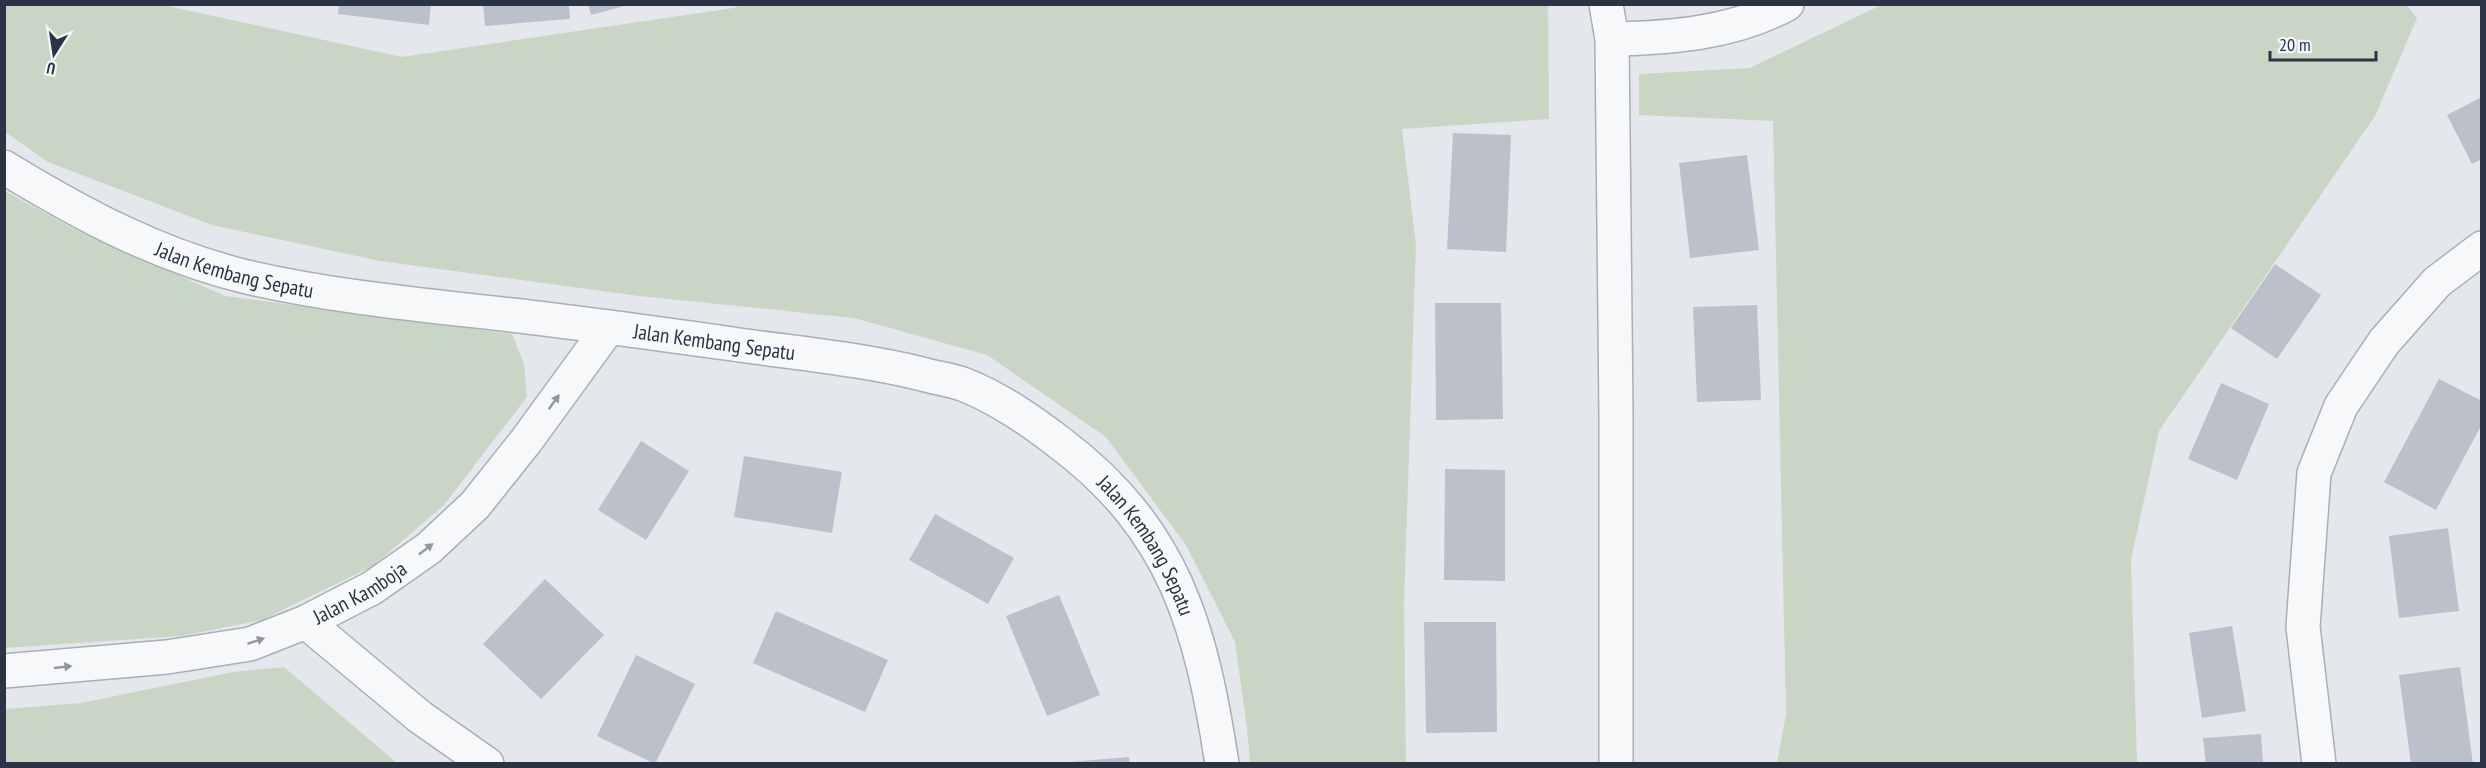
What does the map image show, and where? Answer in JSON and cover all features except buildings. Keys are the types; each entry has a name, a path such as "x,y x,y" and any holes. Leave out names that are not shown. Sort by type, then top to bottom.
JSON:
{"street":[{"path":"1606,4 1612,39 1616,415 1616,764"},
{"path":"1612,39 1667,38 1721,28 1787,4"},
{"name":"Jalan Kembang Sepatu","path":"4,167 59,200 156,248 243,276 309,290 609,327 885,366 964,385 1026,417 1074,453 1123,498 1167,562 1185,602 1201,652 1222,764"},
{"path":"2319,764 2303,627 2314,473 2341,406 2384,342 2437,282 2481,248"},
{"name":"Jalan Kamboja","path":"4,671 167,657 250,644 306,622 372,588 429,548 475,505 526,441 609,327"},
{"path":"306,622 420,717 487,764"}],"green space":[{"path":"2406,4 2417,18 2375,116 2159,431 2131,560 2137,763 1777,763 1786,714 1773,121 1639,115 1639,74 1750,68 1881,5"},
{"path":"4,5 163,5 402,57 742,5 1548,5 1549,119 1402,129 1416,245 1404,605 1406,763 1250,763 1235,642 1186,545 1106,437 987,355 854,318 639,296 380,261 212,225 48,162 5,132"},
{"path":"5,191 72,228 225,296 512,334 524,364 527,397 444,505 373,566 262,620 181,636 5,648"},
{"path":"284,667 397,763 5,763 5,709 81,703 233,672"}]}
